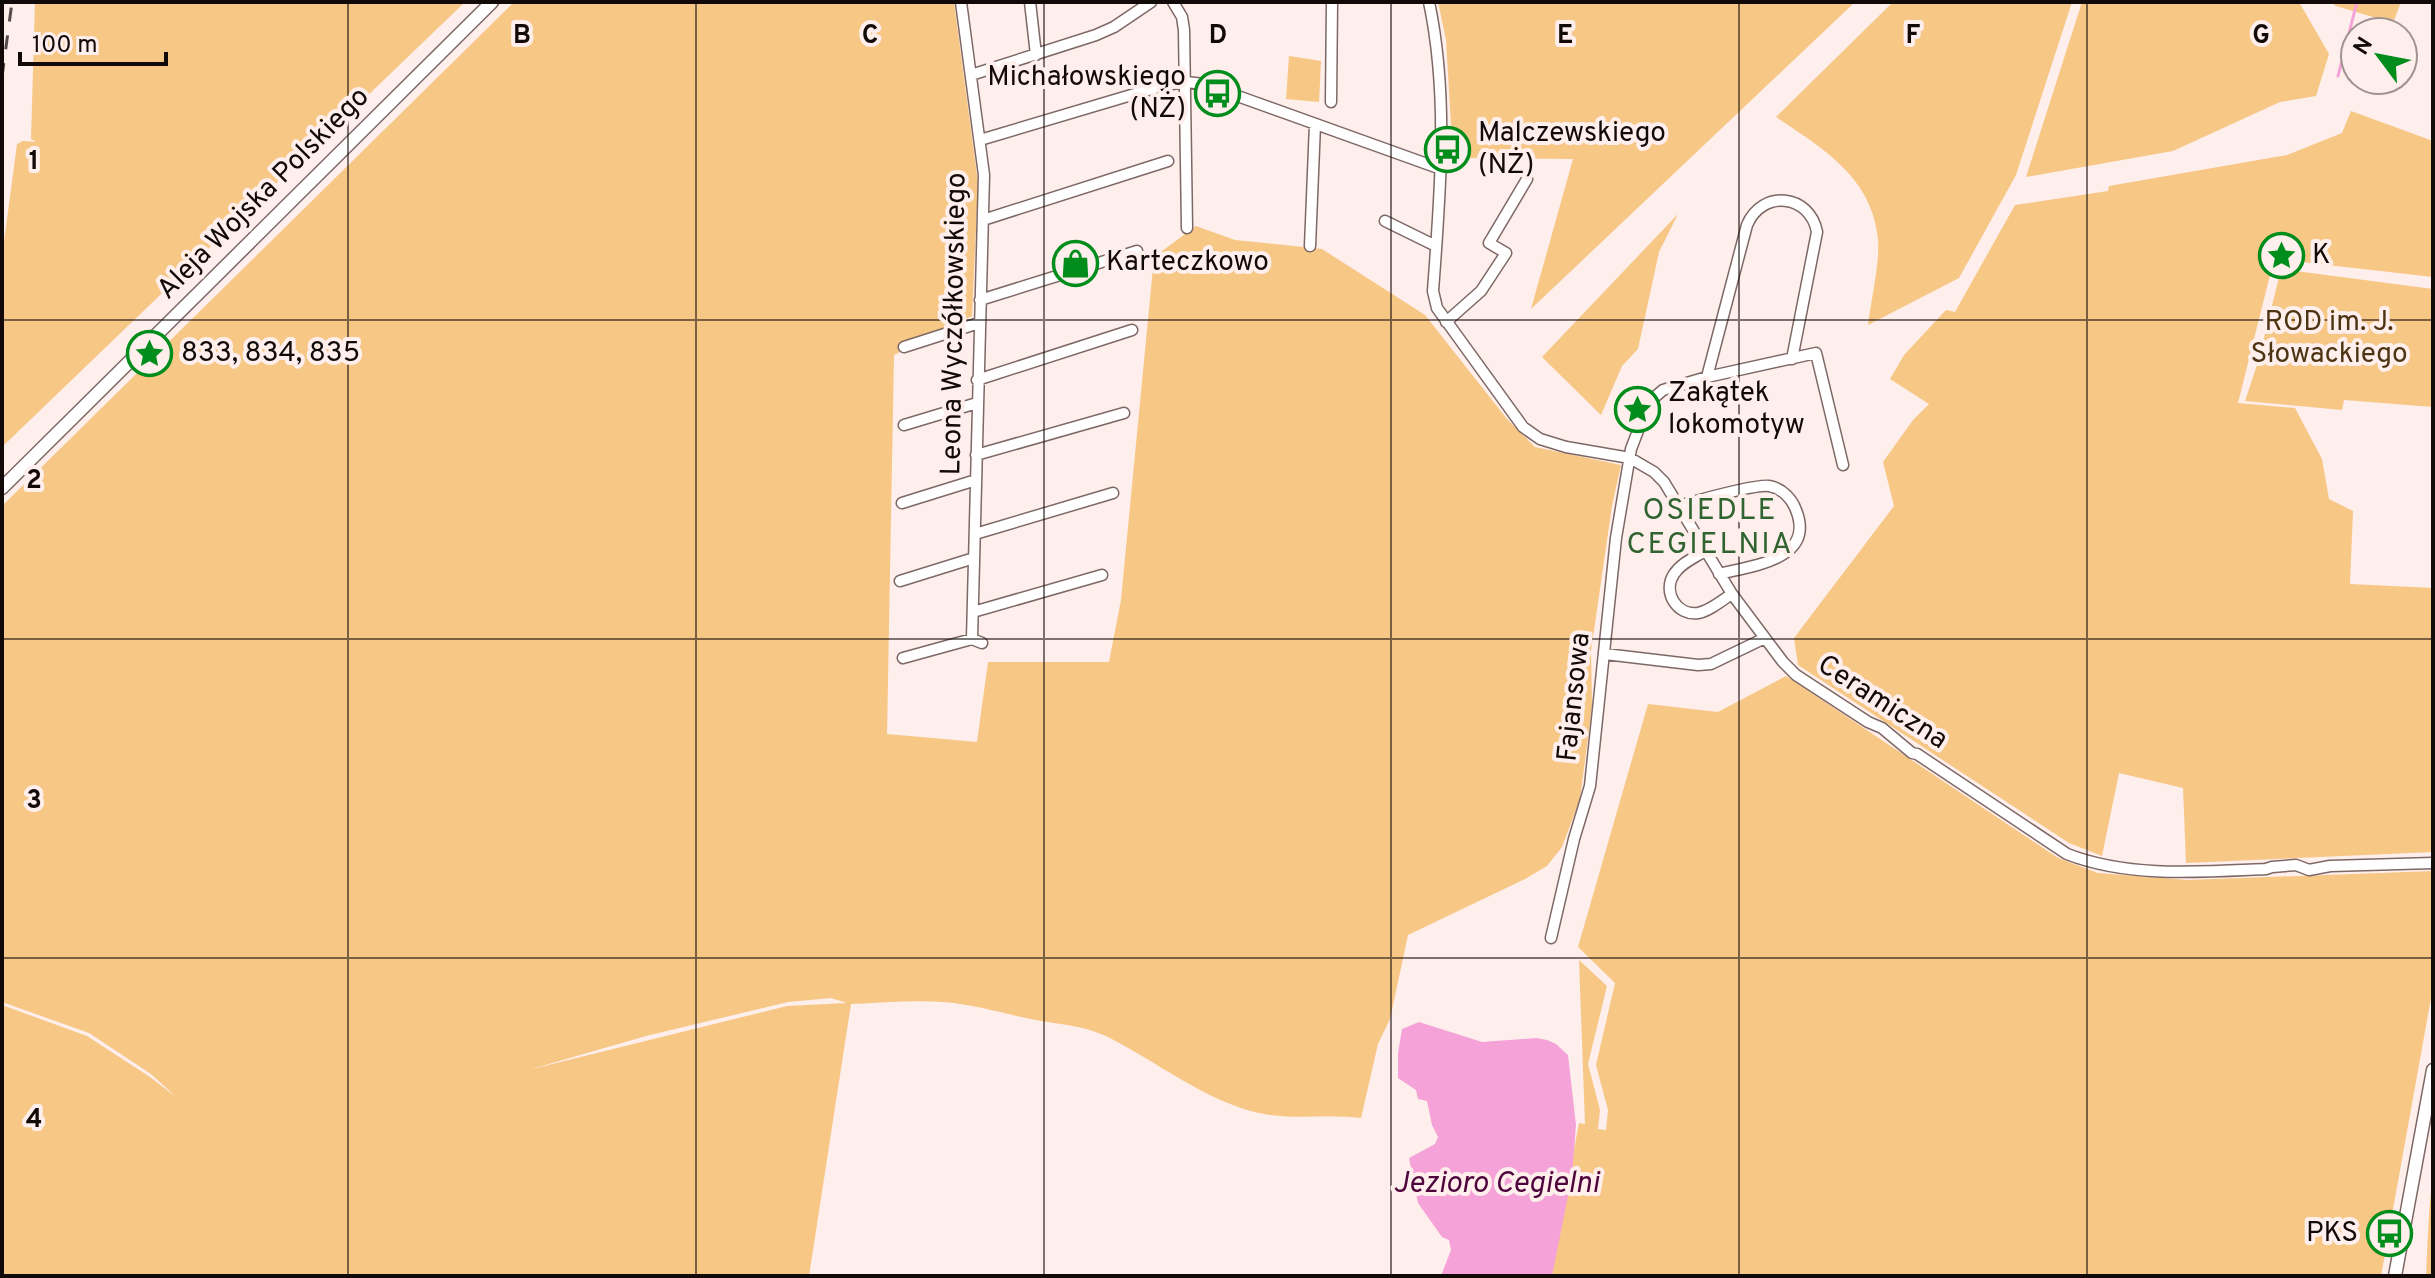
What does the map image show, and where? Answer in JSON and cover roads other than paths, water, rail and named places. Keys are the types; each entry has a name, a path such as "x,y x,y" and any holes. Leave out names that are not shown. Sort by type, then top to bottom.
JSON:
{"main road":[{"name":"Aleja Wojska Polskiego","path":"2,488 492,2"},
{"path":"2395,1276 2433,1070"}],"street":[{"name":"Leona Wyczółkowskiego","path":"903,658 977,641 973,612 984,175 961,2"},
{"path":"1030,2 1036,55"},
{"path":"971,75 1114,27 1151,2"},
{"path":"1173,2 1182,17 1184,30 1187,228"},
{"path":"1331,102 1332,2"},
{"name":"Ceramiczna","path":"1429,2 1434,24 1439,88 1441,169 1434,300 1446,322 1523,427 1540,439 1566,447 1630,458 1654,472 1664,482 1732,594 1796,675 1882,728 1912,753 2067,854 2087,862 2168,871 2266,869 2296,865 2309,870 2330,866 2433,863"},
{"path":"980,140 1165,85 1186,82 1204,84 1441,169"},
{"path":"1310,246 1315,124"},
{"path":"983,220 1168,161"},
{"path":"1446,322 1481,291 1506,253 1489,243 1527,179"},
{"path":"1707,377 1749,220 1757,209 1773,201 1789,201 1802,207 1812,218 1817,232 1792,359 1816,353 1843,465"},
{"path":"1385,221 1436,246"},
{"path":"980,300 1137,251"},
{"path":"904,347 979,323"},
{"path":"977,380 1132,330"},
{"name":"Fajansowa","path":"1551,938 1590,786 1616,538 1635,436 1649,402 1663,390 1792,359"},
{"path":"904,425 977,403"},
{"path":"976,455 1124,413"},
{"path":"902,503 976,480"},
{"path":"1678,506 1762,486 1777,488 1795,506 1800,521 1799,531 1789,552 1780,558 1719,574"},
{"path":"975,534 1113,493"},
{"path":"1705,551 1675,572 1670,583 1672,599 1679,608 1696,614 1732,594"},
{"path":"900,581 974,558"},
{"path":"973,612 1102,575"},
{"path":"1605,654 1711,664 1765,638"}],"water":[{"name":"Jezioro Cegielni","path":"1419,1022 1482,1042 1547,1040 1568,1055 1576,1125 1572,1176 1552,1276 1441,1276 1451,1250 1449,1240 1442,1237 1418,1203 1409,1158 1435,1144 1438,1137 1427,1101 1418,1099 1416,1090 1398,1078 1402,1029"}],"waterway":[{"path":"2338,76 2357,2"}],"railway":[{"path":"2,77 12,2"}],"place":[{"name":"Michałowskiego (NŻ)","path":"1217,94"},
{"name":"Malczewskiego (NŻ)","path":"1447,150"},
{"name":"K","path":"2281,256"},
{"name":"Karteczkowo","path":"1075,263"},
{"name":"833, 834, 835","path":"150,354"},
{"name":"Zakątek lokomotyw","path":"1637,410"},
{"name":"PKS","path":"2389,1234"}],"district":[{"name":"OSIEDLE CEGIELNIA","path":"1710,528"}],"park label":[{"name":"ROD im. J. Słowackiego","path":"2329,339"}]}
